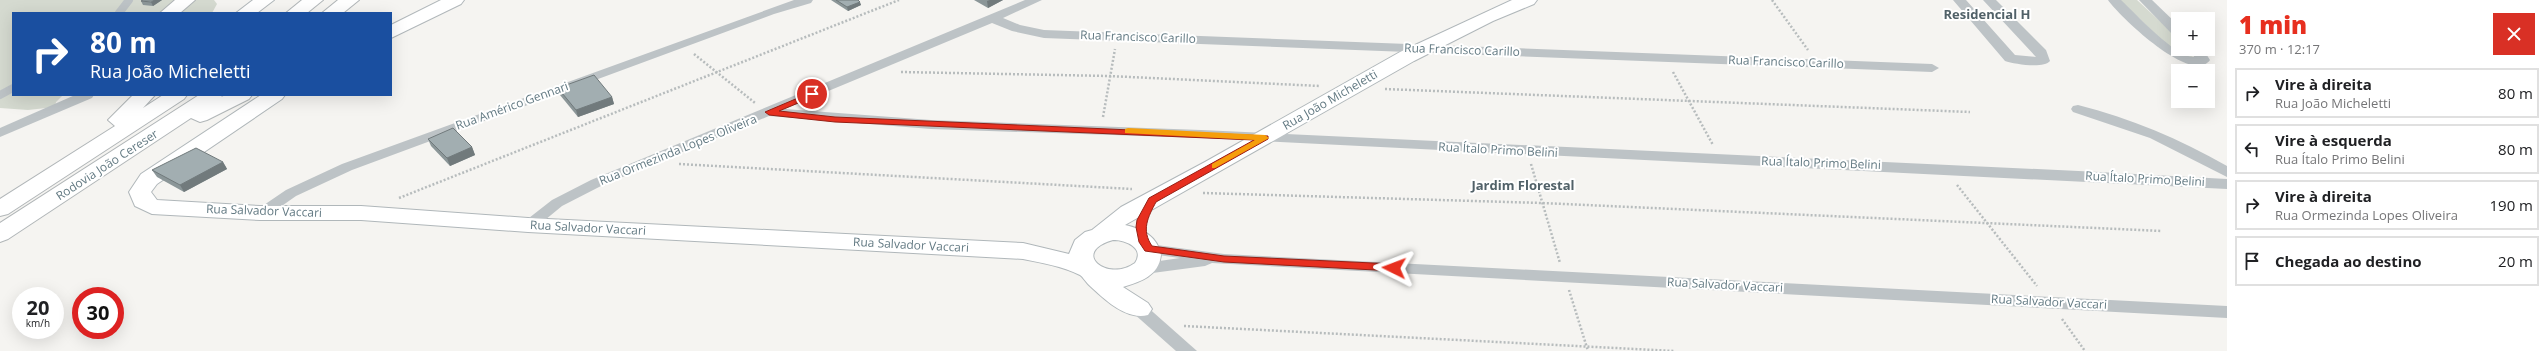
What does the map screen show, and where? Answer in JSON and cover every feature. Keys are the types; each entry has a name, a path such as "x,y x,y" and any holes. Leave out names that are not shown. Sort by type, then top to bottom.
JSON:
{"main road":[{"path":"170,12 186,0"},
{"path":"247,12 265,0"},
{"path":"296,12 314,0"},
{"path":"332,12 350,0"},
{"path":"392,32 455,0"},
{"name":"Rua João Micheletti","path":"1490,15 1506,0"},
{"name":"Rua João Micheletti","path":"1094,237 1145,195 1265,138 1350,88 1490,15 1528,0"},
{"path":"67,166 144,96"},
{"name":"Rodovia João Cereser","path":"0,209 175,96"},
{"name":"Rodovia João Cereser","path":"0,234 211,96"},
{"path":"70,189 216,107 240,96"},
{"name":"Rua Salvador Vaccari","path":"274,96 149,179 140,192 143,201 152,207 260,213 361,213 528,225 1023,251 1057,258 1088,271"},
{"path":"1145,195 1141,220 1144,258 1136,283 1147,316"},
{"name":"Rua Salvador Vaccari","path":"1023,251 1094,237 1125,233 1144,258"},
{"path":"1094,237 1079,254 1088,271 1111,291 1147,316"},
{"path":"1088,271 1115,279 1144,258"}],"street":[{"name":"Rua Américo Gennari","path":"770,11 790,0"},
{"name":"Rua Américo Gennari","path":"260,213 291,193 346,167 770,11 807,0"},
{"path":"1959,0 2010,58 2016,60 2043,62 2044,59 2041,53 1989,0"},
{"path":"2114,0 2171,52"},
{"path":"2145,0 2171,25"},
{"name":"Rua Ormezinda Lopes Oliveira","path":"528,225 564,200 596,183 1037,1"},
{"name":"Rua Francisco Carillo","path":"994,19 1016,28 1044,34 1119,35 1424,49 1932,68"},
{"path":"2176,56 2181,59 2203,60 2200,56"},
{"path":"0,133 85,96"},
{"path":"2078,109 2116,120 2144,131 2202,157 2227,172"},
{"name":"Rua Ítalo Primo Belini","path":"769,112 835,120 1100,129 1527,151 1943,168 2227,184"},
{"name":"Rua Salvador Vaccari","path":"1144,258 1224,259 2227,312"},
{"path":"1147,316 1188,351"}],"lane":[{"path":"120,12 129,0"},
{"path":"0,95 12,89"}],"path":[{"path":"398,199 714,72 899,0"},
{"path":"1772,0 1818,63"},
{"path":"1100,129 1119,35"},
{"path":"683,44 714,72 769,112"},
{"path":"1663,57 1690,100 1720,159"},
{"path":"870,71 1110,76 1350,88"},
{"path":"1382,89 1970,112"},
{"path":"1527,151 1588,351"},
{"path":"647,162 1145,195"},
{"path":"1943,168 1988,223 2085,351"},
{"path":"1201,192 1542,202 2162,231"},
{"path":"1147,316 1674,351"}],"shaded area":[{"path":"0,0 214,0 217,4 213,12 12,12 12,96 62,96 56,102 55,107 28,110 0,108"},
{"path":"2120,0 2137,0 2171,32 2171,48"}],"building":[{"path":"155,0 151,2 141,1"},
{"path":"836,0 858,0 860,2 847,7"},
{"path":"594,75 612,97 576,110 558,88"},
{"path":"453,128 472,147 447,158 428,139"},
{"path":"196,148 223,162 180,185 152,170"}],"slow traffic":[{"path":"1128,131 1265,138 1215,166"}],"district":[{"name":"Residencial H","path":"1987,14"},
{"name":"Jardim Florestal","path":"1523,185"}],"route":[{"path":"812,94 769,112 835,120 1100,129 1265,138 1152,200 1141,220 1144,242 1149,249 1163,249 1224,259 1394,268"}]}
